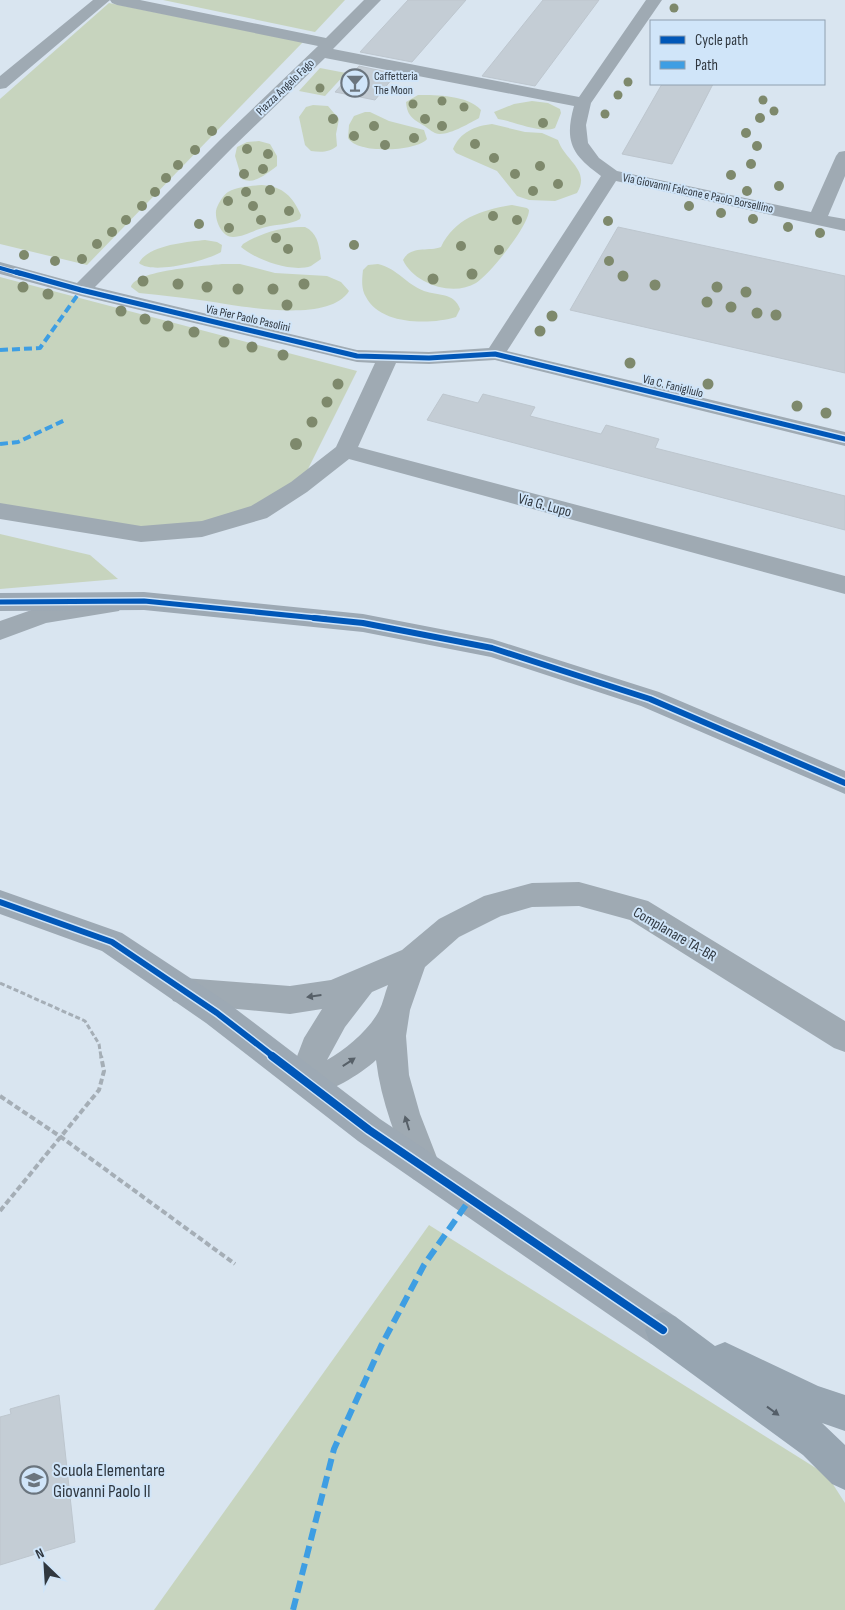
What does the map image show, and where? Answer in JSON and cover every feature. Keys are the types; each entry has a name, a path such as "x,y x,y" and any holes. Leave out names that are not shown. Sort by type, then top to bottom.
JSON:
{"highway":[{"path":"663,1330 812,1402 845,1413"},
{"path":"663,1330 816,1442 845,1471"}],"street":[{"path":"0,84 102,0"},
{"path":"117,0 325,48 372,0"},
{"name":"Via Giovanni Falcone e Paolo Borsellino","path":"654,0 583,102 577,125 579,143 593,162 611,175 845,225"},
{"name":"Piazza Angelo Fago","path":"81,290 227,143 325,48 583,102"},
{"path":"817,219 845,156"},
{"path":"496,354 611,175"},
{"name":"Via Pier Paolo Pasolini","path":"0,268 81,290 357,356 429,358 496,354"},
{"name":"Via C. Fanigliulo","path":"496,354 845,439"},
{"path":"0,511 141,534 202,529 259,512 300,487 345,451 388,358"},
{"name":"Via G. Lupo","path":"345,451 845,585"},
{"path":"0,631 43,615 144,601"},
{"path":"0,602 144,601 363,623 492,648 650,699 845,783"},
{"name":"Complanare TA-BR","path":"413,959 449,928 494,905 532,895 580,894 638,910 845,1038"},
{"path":"0,902 112,942 184,991 369,1130 663,1330"},
{"path":"184,991 290,1000 331,994 413,959"},
{"path":"413,959 393,1016 390,1038 395,1080 408,1127 425,1168"},
{"path":"304,1080 315,1048 334,1017 360,983"},
{"path":"304,1080 334,1072 360,1056 381,1033 393,1016"}],"path":[{"path":"0,983 84,1021 99,1044 104,1071 99,1090 0,1211"},
{"path":"0,1096 61,1137 235,1264"}],"green space":[{"path":"163,0 345,0 315,32"},
{"path":"109,3 303,42 87,265 0,244 0,99"},
{"path":"320,68 346,73 325,96 299,91"},
{"path":"418,95 451,97 468,101 481,110 479,118 451,132 435,133 415,120 407,110 406,102"},
{"path":"532,101 548,103 560,109 561,113 555,128 535,128 498,119 494,112 514,104"},
{"path":"313,105 328,106 339,119 336,134 337,146 331,150 311,151 305,145 299,117 306,107"},
{"path":"370,112 389,121 424,130 427,139 421,143 401,148 375,149 363,147 348,138 349,125 354,116"},
{"path":"492,124 525,132 542,133 558,140 579,172 581,178 577,193 555,201 529,200 517,196 497,171 456,153 453,149 464,134 480,126"},
{"path":"259,141 270,144 277,156 277,166 256,179 242,179 235,156 237,147 247,142"},
{"path":"262,185 282,190 291,198 301,215 300,219 262,228 237,237 226,234 220,228 216,215 222,198 228,192 236,189"},
{"path":"512,205 529,210 523,227 507,250 476,283 456,289 435,286 416,276 403,260 410,252 441,247 454,229 471,217"},
{"path":"305,227 315,236 321,259 311,266 294,268 274,264 241,247 250,240 272,231"},
{"path":"205,240 222,245 221,252 192,263 167,267 155,268 139,263 144,257 159,248"},
{"path":"222,264 240,264 275,273 327,276 341,282 349,291 339,301 323,307 304,310 283,310 261,309 139,293 131,287 135,281 157,273"},
{"path":"378,264 391,269 412,285 424,291 450,297 460,309 456,317 420,322 394,318 382,313 366,297 362,284 363,270 368,265"},
{"path":"0,277 357,371 299,487 259,512 141,534 0,511"},
{"path":"0,534 90,555 118,579 0,589"},
{"path":"429,1225 827,1475 845,1503 845,1610 154,1610"}],"building":[{"path":"408,0 466,0 412,62 360,52"},
{"path":"543,0 599,0 535,86 482,76"},
{"path":"359,66 396,74 375,100 335,92"},
{"path":"661,85 712,85 672,164 622,154"},
{"path":"618,227 845,276 845,373 570,310"},
{"path":"443,394 478,403 483,394 535,407 530,416 601,434 606,425 659,439 655,448 845,496 845,530 427,420"},
{"name":"Scuola Elementare Giovanni Paolo II","path":"59,1395 75,1542 0,1565 0,1417 11,1414 10,1409"}],"marked path":[{"path":"0,350 40,348 81,290"},
{"path":"0,444 18,442 65,420"},
{"path":"293,1610 334,1449 381,1346 424,1265 470,1199"}],"cycle path":[{"path":"0,268 81,290 357,356 429,358 495,354 845,439"},
{"path":"0,602 144,601 363,623 492,648 650,699 845,783"},
{"path":"0,902 112,942 217,1013 369,1130 663,1330"}],"place":[{"name":"Caffetteria The Moon","path":"355,83"},
{"name":"Scuola Elementare Giovanni Paolo II","path":"34,1480"}]}
